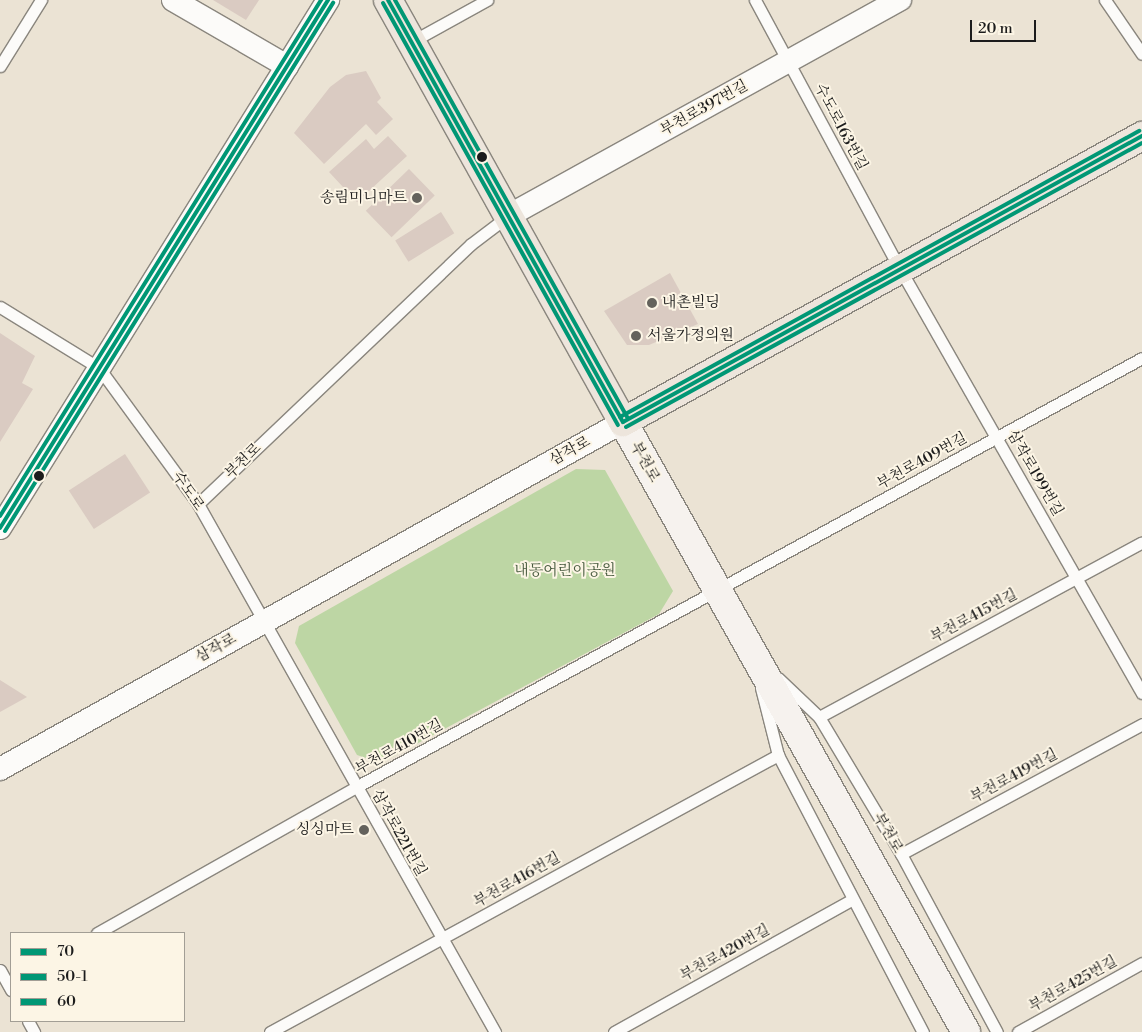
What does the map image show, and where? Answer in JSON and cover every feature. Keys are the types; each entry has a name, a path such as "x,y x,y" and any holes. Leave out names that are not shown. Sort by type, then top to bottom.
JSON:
{"main road":[{"name":"부천로","path":"388,0 623,422"},
{"name":"삼작로","path":"623,422 1142,136"}],"street":[{"path":"173,0 287,66"},
{"path":"0,528 328,0"},
{"name":"부천로397번길","path":"508,216 900,0"},
{"name":"부천로","path":"623,422 809,756 966,1032"},
{"name":"삼작로","path":"0,769 623,422"}],"lane":[{"path":"0,66 41,0"},
{"path":"411,42 487,0"},
{"name":"수도로163번길","path":"756,0 900,269"},
{"path":"1105,0 1142,54"},
{"name":"부천로","path":"198,504 471,244 508,216"},
{"name":"삼작로199번길","path":"900,269 1078,577 1142,693"},
{"path":"0,307 99,368"},
{"name":"부천로409번길","path":"717,591 1142,358"},
{"name":"수도로","path":"99,368 198,504 264,622"},
{"name":"부천로415번길","path":"819,717 1142,542"},
{"name":"부천로410번길","path":"99,932 356,787 717,591"},
{"name":"삼작로221번길","path":"264,622 495,1032"},
{"name":"부천로","path":"753,655 819,717 901,854 997,1032"},
{"name":"부천로","path":"753,655 778,755 851,900 922,1032"},
{"name":"부천로419번길","path":"901,854 1142,724"},
{"name":"부천로416번길","path":"270,1032 778,755"},
{"name":"부천로420번길","path":"614,1032 851,900"},
{"name":"부천로425번길","path":"1018,1032 1142,963"},
{"path":"0,970 8,986"}],"green space":[{"name":"내동어린이공원","path":"576,469 605,470 673,591 659,614 381,763 357,755 295,643 299,626"}],"building":[{"path":"213,0 259,0 246,20"},
{"path":"366,71 381,98 377,102 393,119 376,135 366,124 324,164 294,133 330,87 346,75"},
{"path":"388,136 407,156 357,202 329,172 366,139 374,149"},
{"path":"409,169 435,196 392,237 366,211"},
{"path":"441,212 454,233 408,262 395,241"},
{"name":"내촌빌딩","path":"670,273 698,324 649,345 627,345 604,311"},
{"path":"0,333 35,356 22,383 33,389 0,442"},
{"path":"125,454 150,493 94,529 69,490"},
{"path":"0,680 27,697 0,712"}],"transit line":[{"name":"60","path":"0,516 321,0"},
{"name":"70","path":"0,528 328,0"},
{"name":"70","path":"388,0 623,422"},
{"name":"60","path":"395,0 628,419"},
{"name":"50-1","path":"5,531 333,3"},
{"name":"50-1","path":"383,3 618,425"},
{"name":"60","path":"620,417 1139,131"},
{"name":"70","path":"623,422 1142,136"},
{"name":"50-1","path":"626,427 1142,143"}],"place":[{"name":"송림미니마트","path":"417,198"},
{"name":"내촌빌딩","path":"652,303"},
{"name":"서울가정의원","path":"636,336"},
{"name":"싱싱마트","path":"364,830"}]}
